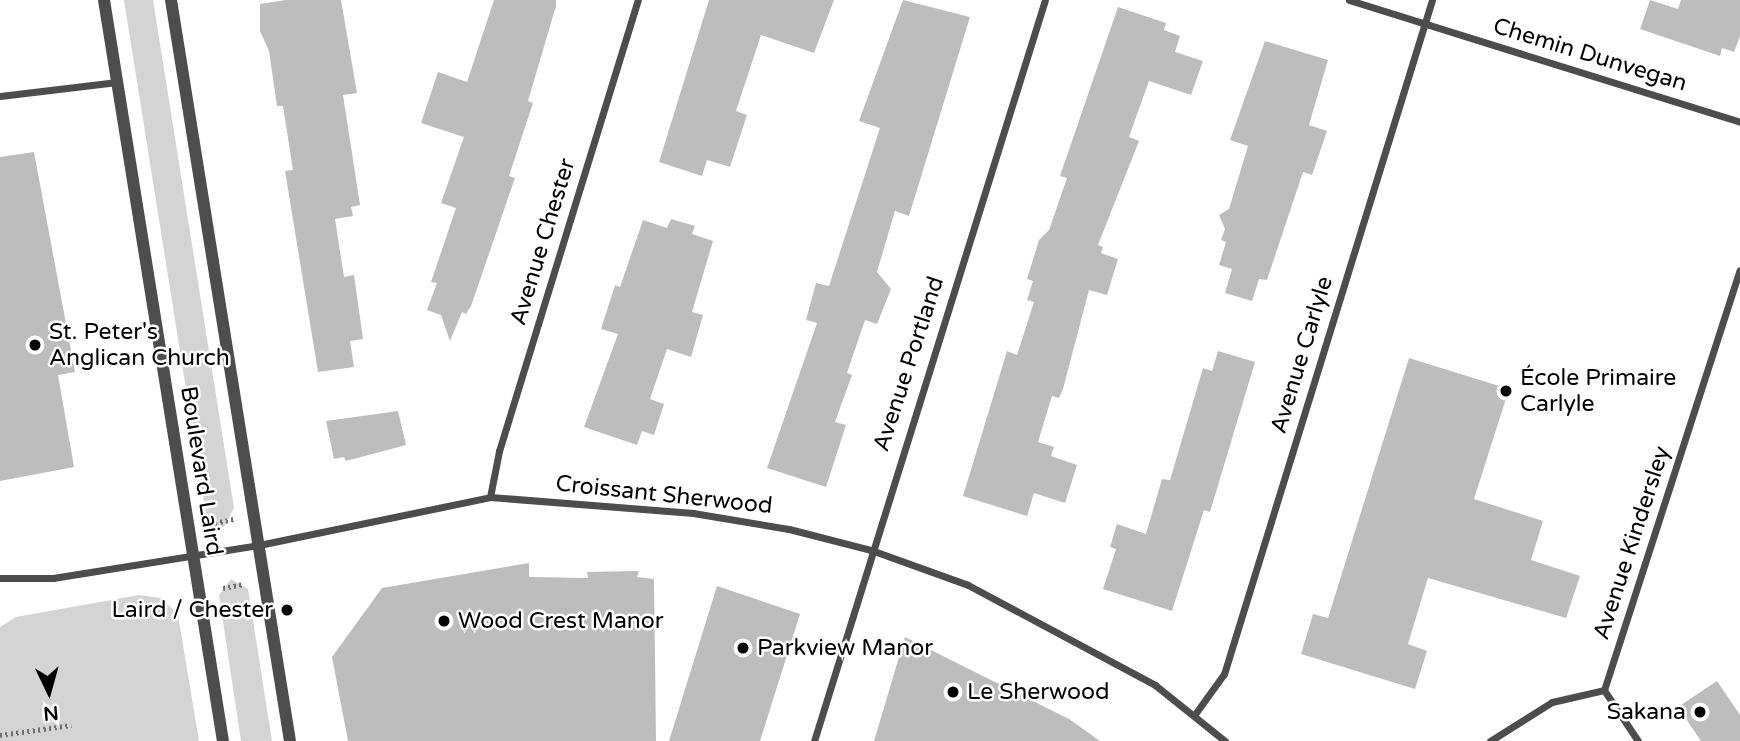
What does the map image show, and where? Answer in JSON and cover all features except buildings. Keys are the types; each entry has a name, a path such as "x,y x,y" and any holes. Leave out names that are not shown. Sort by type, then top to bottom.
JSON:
{"street":[{"name":"Boulevard Laird","path":"104,0 223,741"},
{"name":"Boulevard Laird","path":"171,0 290,741"},
{"name":"Avenue Chester","path":"490,497 499,451 638,0"},
{"name":"Avenue Portland","path":"814,741 871,550 1045,0"},
{"name":"Chemin Dunvegan","path":"1349,0 1740,122"},
{"name":"Avenue Carlyle","path":"1195,714 1224,674 1432,0"},
{"path":"0,96 117,82"},
{"name":"Avenue Kindersley","path":"1604,690 1740,270"},
{"name":"Croissant Sherwood","path":"0,578 53,578 259,545 490,497 693,513 789,529 871,550 968,584 1155,685 1195,714 1225,741"},
{"path":"1490,741 1552,702 1604,690 1638,741"}],"path":[{"path":"215,523 235,519"},
{"path":"223,588 243,584"},
{"path":"0,735 71,725"}],"shaded area":[{"path":"124,0 153,0 234,508 224,527 215,527 206,514"},
{"path":"231,579 248,589 272,741 241,741 219,595"},
{"path":"139,595 162,598 178,615 199,741 0,741 0,627 16,617"}],"place":[{"name":"St. Peter's Anglican Church","path":"35,345"},
{"name":"École Primaire Carlyle","path":"1506,391"},
{"name":"Laird / Chester","path":"287,610"},
{"name":"Wood Crest Manor","path":"444,621"},
{"name":"Parkview Manor","path":"743,648"},
{"name":"Le Sherwood","path":"953,692"},
{"name":"Sakana","path":"1700,712"}]}
